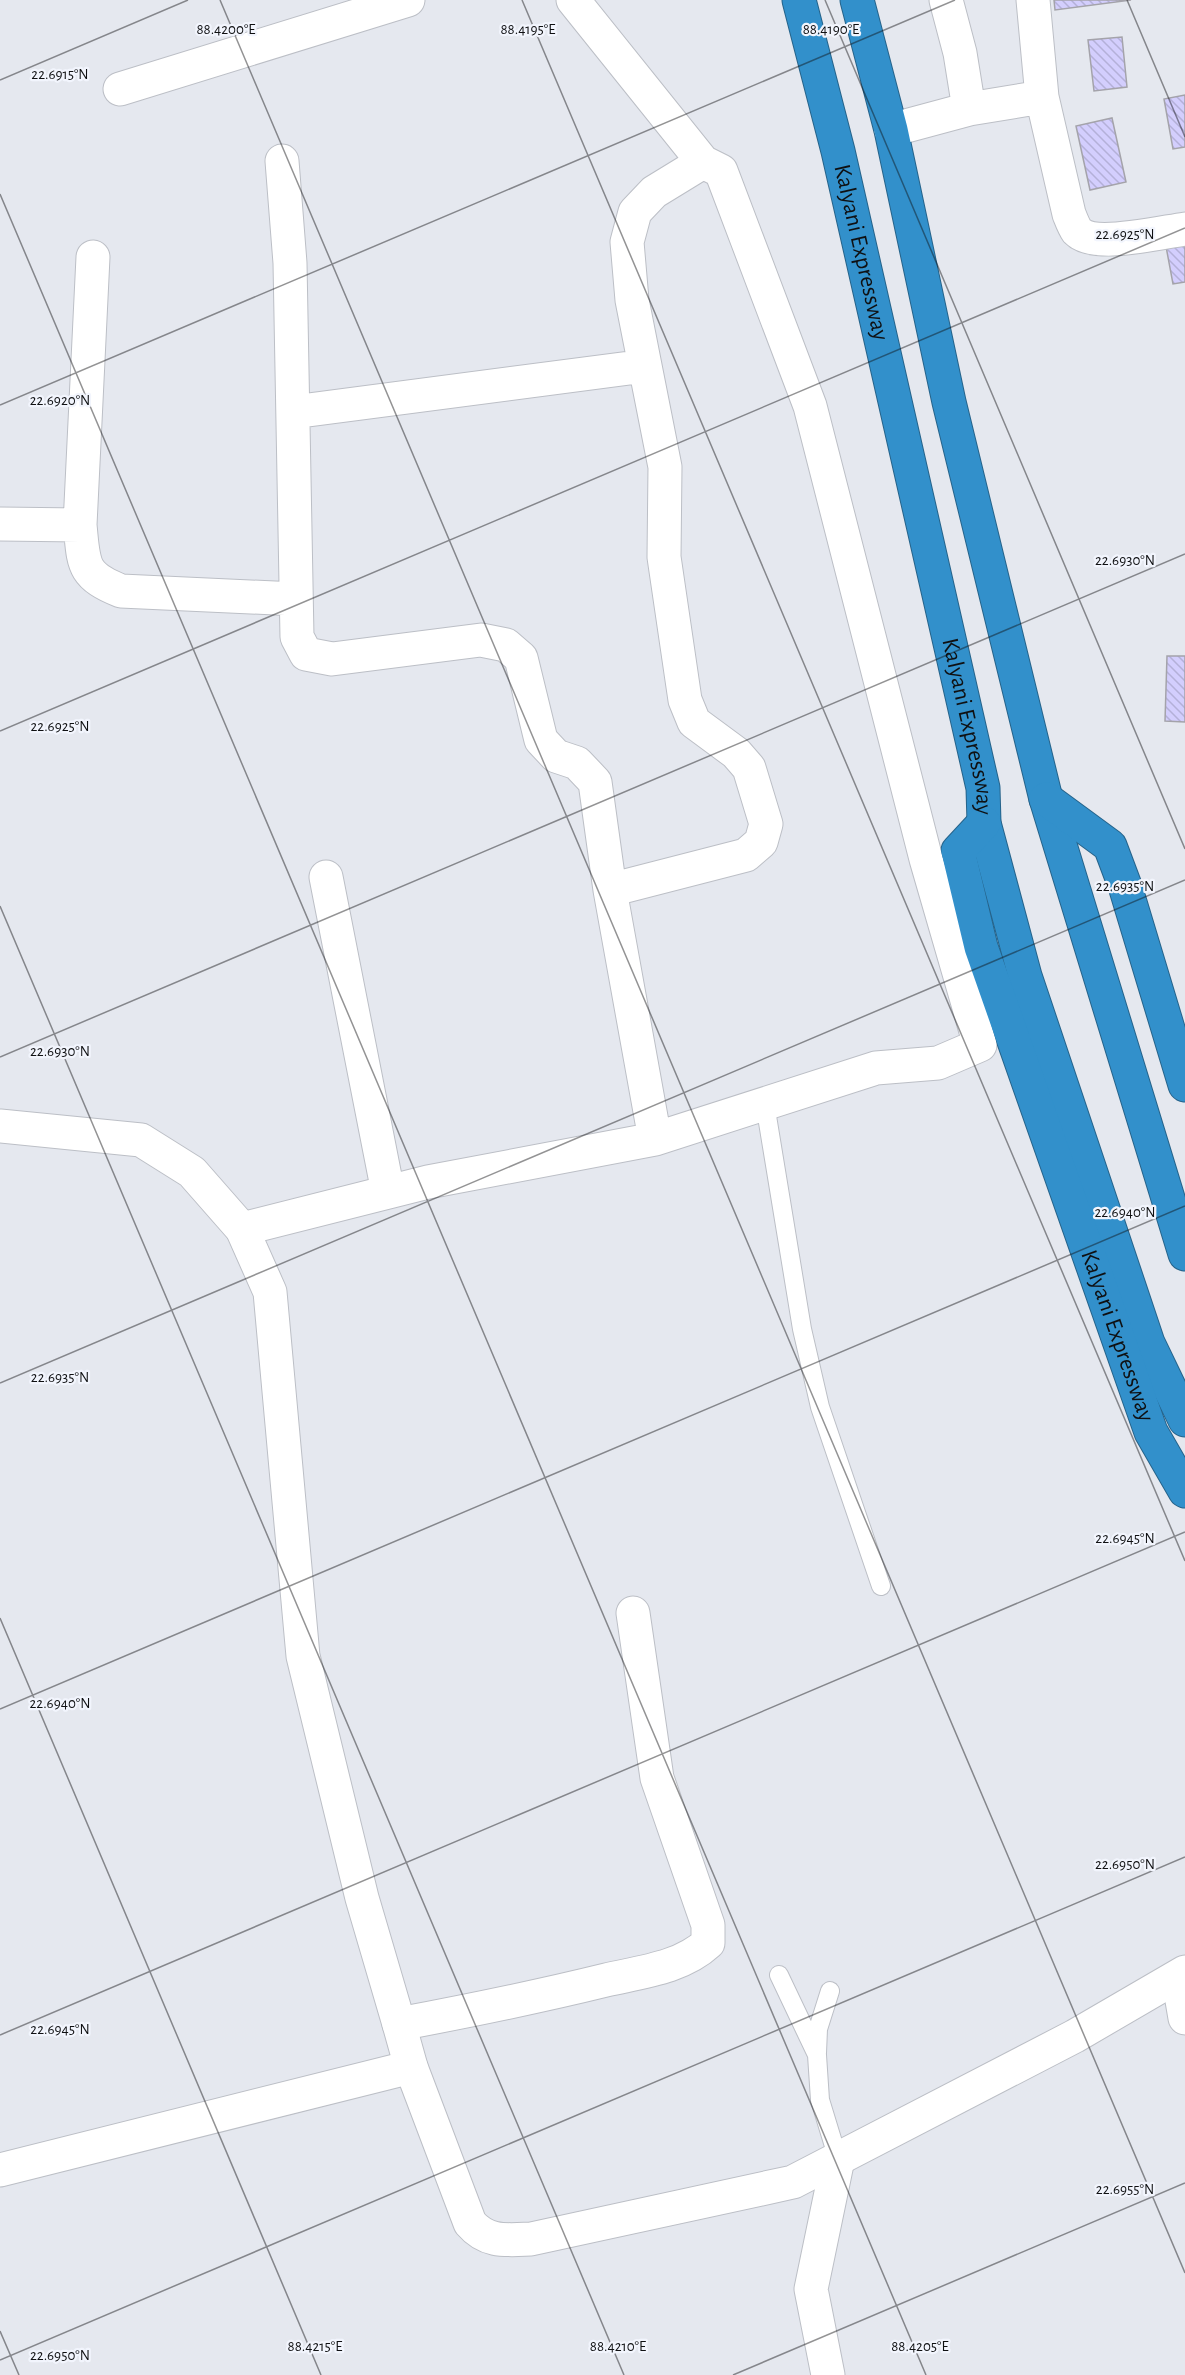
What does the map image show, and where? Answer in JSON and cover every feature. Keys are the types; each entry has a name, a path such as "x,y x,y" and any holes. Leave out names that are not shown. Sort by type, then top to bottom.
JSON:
{"highway":[{"name":"Kalyani Expressway","path":"799,0 838,151 980,777 984,823 958,851 981,947 1066,1183 1151,1432 1185,1491"},
{"path":"857,0 891,130 949,402 1046,799 1185,1254"},
{"path":"1046,799 1110,846 1125,886 1185,1085"},
{"path":"984,823 1025,976 1144,1332 1185,1420"}],"street":[{"path":"120,89 408,0"},
{"path":"242,1229 428,1182 655,1139 876,1068 938,1063 980,1045 926,859 810,406 721,171 703,162 573,0"},
{"path":"946,0 960,53 969,109"},
{"path":"1033,0 1042,97 1069,214 1077,231 1087,237 1102,240 1185,229"},
{"path":"891,130 969,109 1042,97"},
{"path":"282,161 290,263 297,637 306,654 332,659 481,640 506,645 521,658 541,740 556,756 577,763 595,782 610,890 655,1139"},
{"path":"610,890 746,855 761,842 766,824 749,768 736,753 694,722 685,700 664,557 665,467 632,300 627,242 635,212 654,192 703,162"},
{"path":"93,257 80,525 84,565 102,583 122,591 296,599"},
{"path":"293,412 645,366"},
{"path":"0,524 80,525"},
{"path":"326,877 388,1192"},
{"path":"0,1126 141,1140 192,1172 242,1229 270,1292 303,1656 362,1898 411,2067 470,2223 478,2233 492,2240 531,2239 793,2182 1075,2036 1181,1974 1185,2018"},
{"path":"399,2024 542,1996 666,1966 694,1956 708,1943 708,1925 657,1778 633,1613"},
{"path":"0,2170 411,2067"},
{"path":"828,2375 811,2289 838,2159"}],"lane":[{"path":"765,1104 802,1329 820,1407 880,1586"},
{"path":"779,1975 817,2055"},
{"path":"830,1991 818,2029 817,2055 820,2100 838,2159"}],"building":[{"path":"1054,0 1131,0 1055,10"},
{"path":"1122,37 1127,87 1094,91 1088,40"},
{"path":"1185,95 1185,147 1173,149 1164,99"},
{"path":"1112,118 1126,182 1090,190 1076,126"},
{"path":"1185,238 1185,282 1173,284 1165,241"},
{"path":"1167,656 1185,656 1185,722 1165,721"}]}
